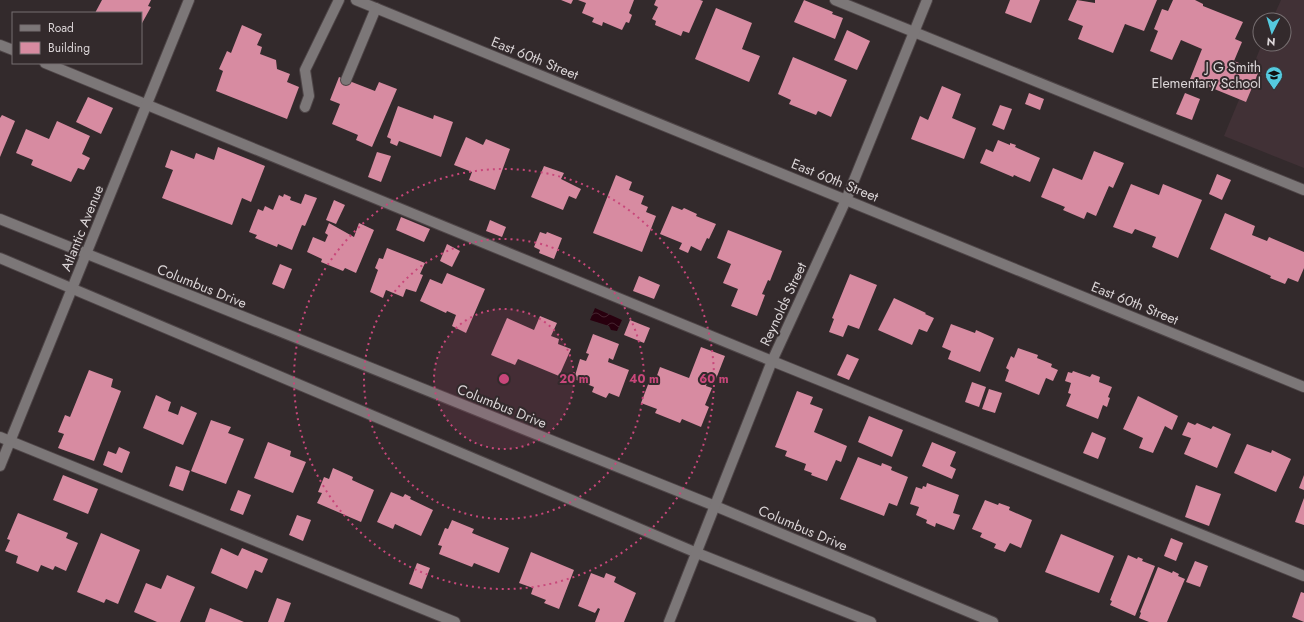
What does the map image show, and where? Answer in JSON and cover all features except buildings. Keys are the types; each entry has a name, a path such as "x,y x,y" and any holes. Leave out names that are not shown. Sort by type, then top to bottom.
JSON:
{"street":[{"name":"Atlantic Avenue","path":"0,466 189,0"},
{"path":"305,107 309,96 305,70 338,0"},
{"name":"East 60th Street","path":"356,0 1304,387"},
{"path":"836,0 914,33 1304,190"},
{"name":"Reynolds Street","path":"669,622 772,361 846,200 927,0"},
{"path":"346,80 376,8"},
{"path":"0,45 12,50"},
{"path":"47,64 772,361 1304,576"},
{"name":"Columbus Drive","path":"0,219 715,506 993,622"},
{"path":"0,258 697,553 871,622"},
{"path":"0,437 455,622"}],"shaded area":[{"name":"J G Smith Elementary School","path":"1281,0 1304,0 1304,168 1224,136 1259,52 1292,52 1292,12 1276,12"}],"water":[{"path":"595,308 622,320 617,331 611,330 609,326 590,320"}],"place":[{"name":"J G Smith Elementary School","path":"1274,90"}]}
